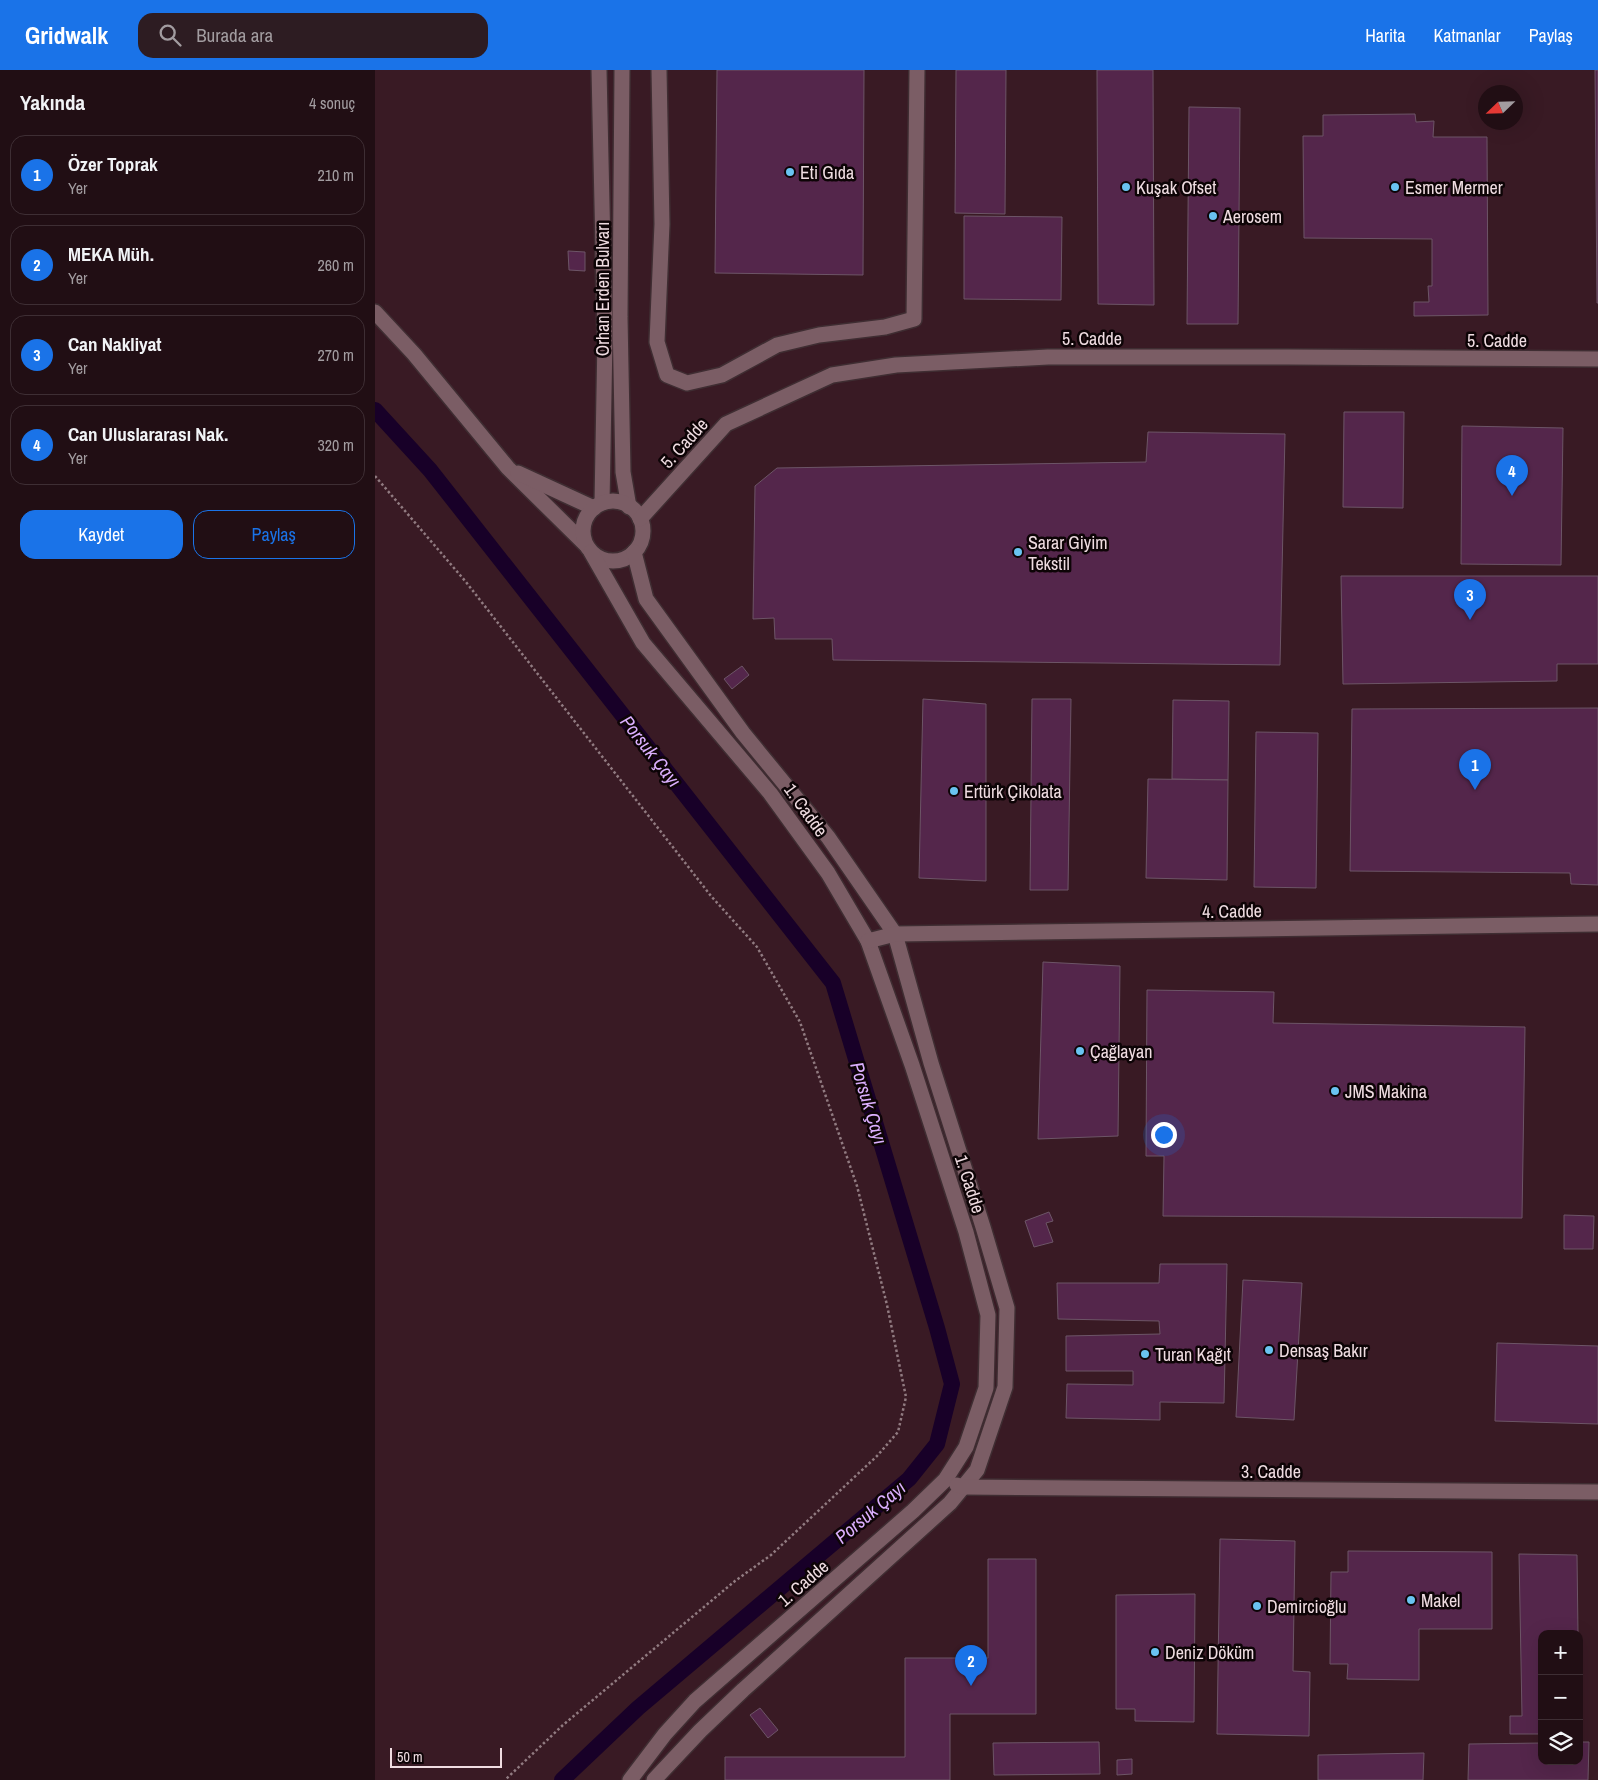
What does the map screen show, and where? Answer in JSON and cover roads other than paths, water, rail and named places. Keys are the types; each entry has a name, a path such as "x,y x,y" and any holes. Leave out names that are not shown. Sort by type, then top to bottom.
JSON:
{"street":[{"name":"Orhan Erden Bulvarı","path":"589,548 583,535 583,525 587,516 598,506 605,338 599,70"},
{"name":"Orhan Erden Bulvarı","path":"622,70 620,317 622,453 629,507"},
{"path":"659,70 662,224 657,342 667,375 687,383 722,375 777,345 819,335 885,327 915,319 917,70"},
{"path":"375,312 414,354 507,468 599,558 617,561 626,558 634,552 642,537 642,528 640,519 629,507 621,503 611,502 598,506 507,468"},
{"name":"5. Cadde","path":"640,519 726,424 832,376 896,365 1047,357 1288,356 1598,359"},
{"name":"1. Cadde","path":"589,548 643,644 770,793 828,873 868,941 912,1065 966,1232 988,1315 986,1388 966,1447 945,1480 913,1511 695,1701 665,1734 630,1780"},
{"name":"1. Cadde","path":"634,552 646,599 743,733 828,837 895,934 931,1062 1007,1308 1005,1387 977,1470 943,1509 743,1690 700,1731 654,1780"},
{"name":"4. Cadde","path":"868,941 895,934 1598,924"},
{"name":"3. Cadde","path":"945,1480 963,1487 1598,1492"}],"waterway":[{"name":"Porsuk Çayı","path":"375,410 430,470 833,983 937,1328 952,1384 937,1444 909,1479 638,1708 562,1780"}],"place":[{"name":"Eti Gıda","path":"790,172"},
{"name":"Kuşak Ofset","path":"1126,187"},
{"name":"Esmer Mermer","path":"1395,187"},
{"name":"Aerosem","path":"1213,216"},
{"name":"Can Uluslararası Nak.","path":"1512,496"},
{"name":"Sarar Giyim Tekstil","path":"1018,552"},
{"name":"Can Nakliyat","path":"1470,620"},
{"name":"Özer Toprak","path":"1475,790"},
{"name":"Ertürk Çikolata","path":"954,791"},
{"name":"Çağlayan","path":"1080,1051"},
{"name":"JMS Makina","path":"1335,1091"},
{"name":"Densaş Bakır","path":"1269,1350"},
{"name":"Turan Kağıt","path":"1145,1354"},
{"name":"Makel","path":"1411,1600"},
{"name":"Demircioğlu","path":"1257,1606"},
{"name":"Deniz Döküm","path":"1155,1652"},
{"name":"MEKA Müh.","path":"971,1686"}]}
